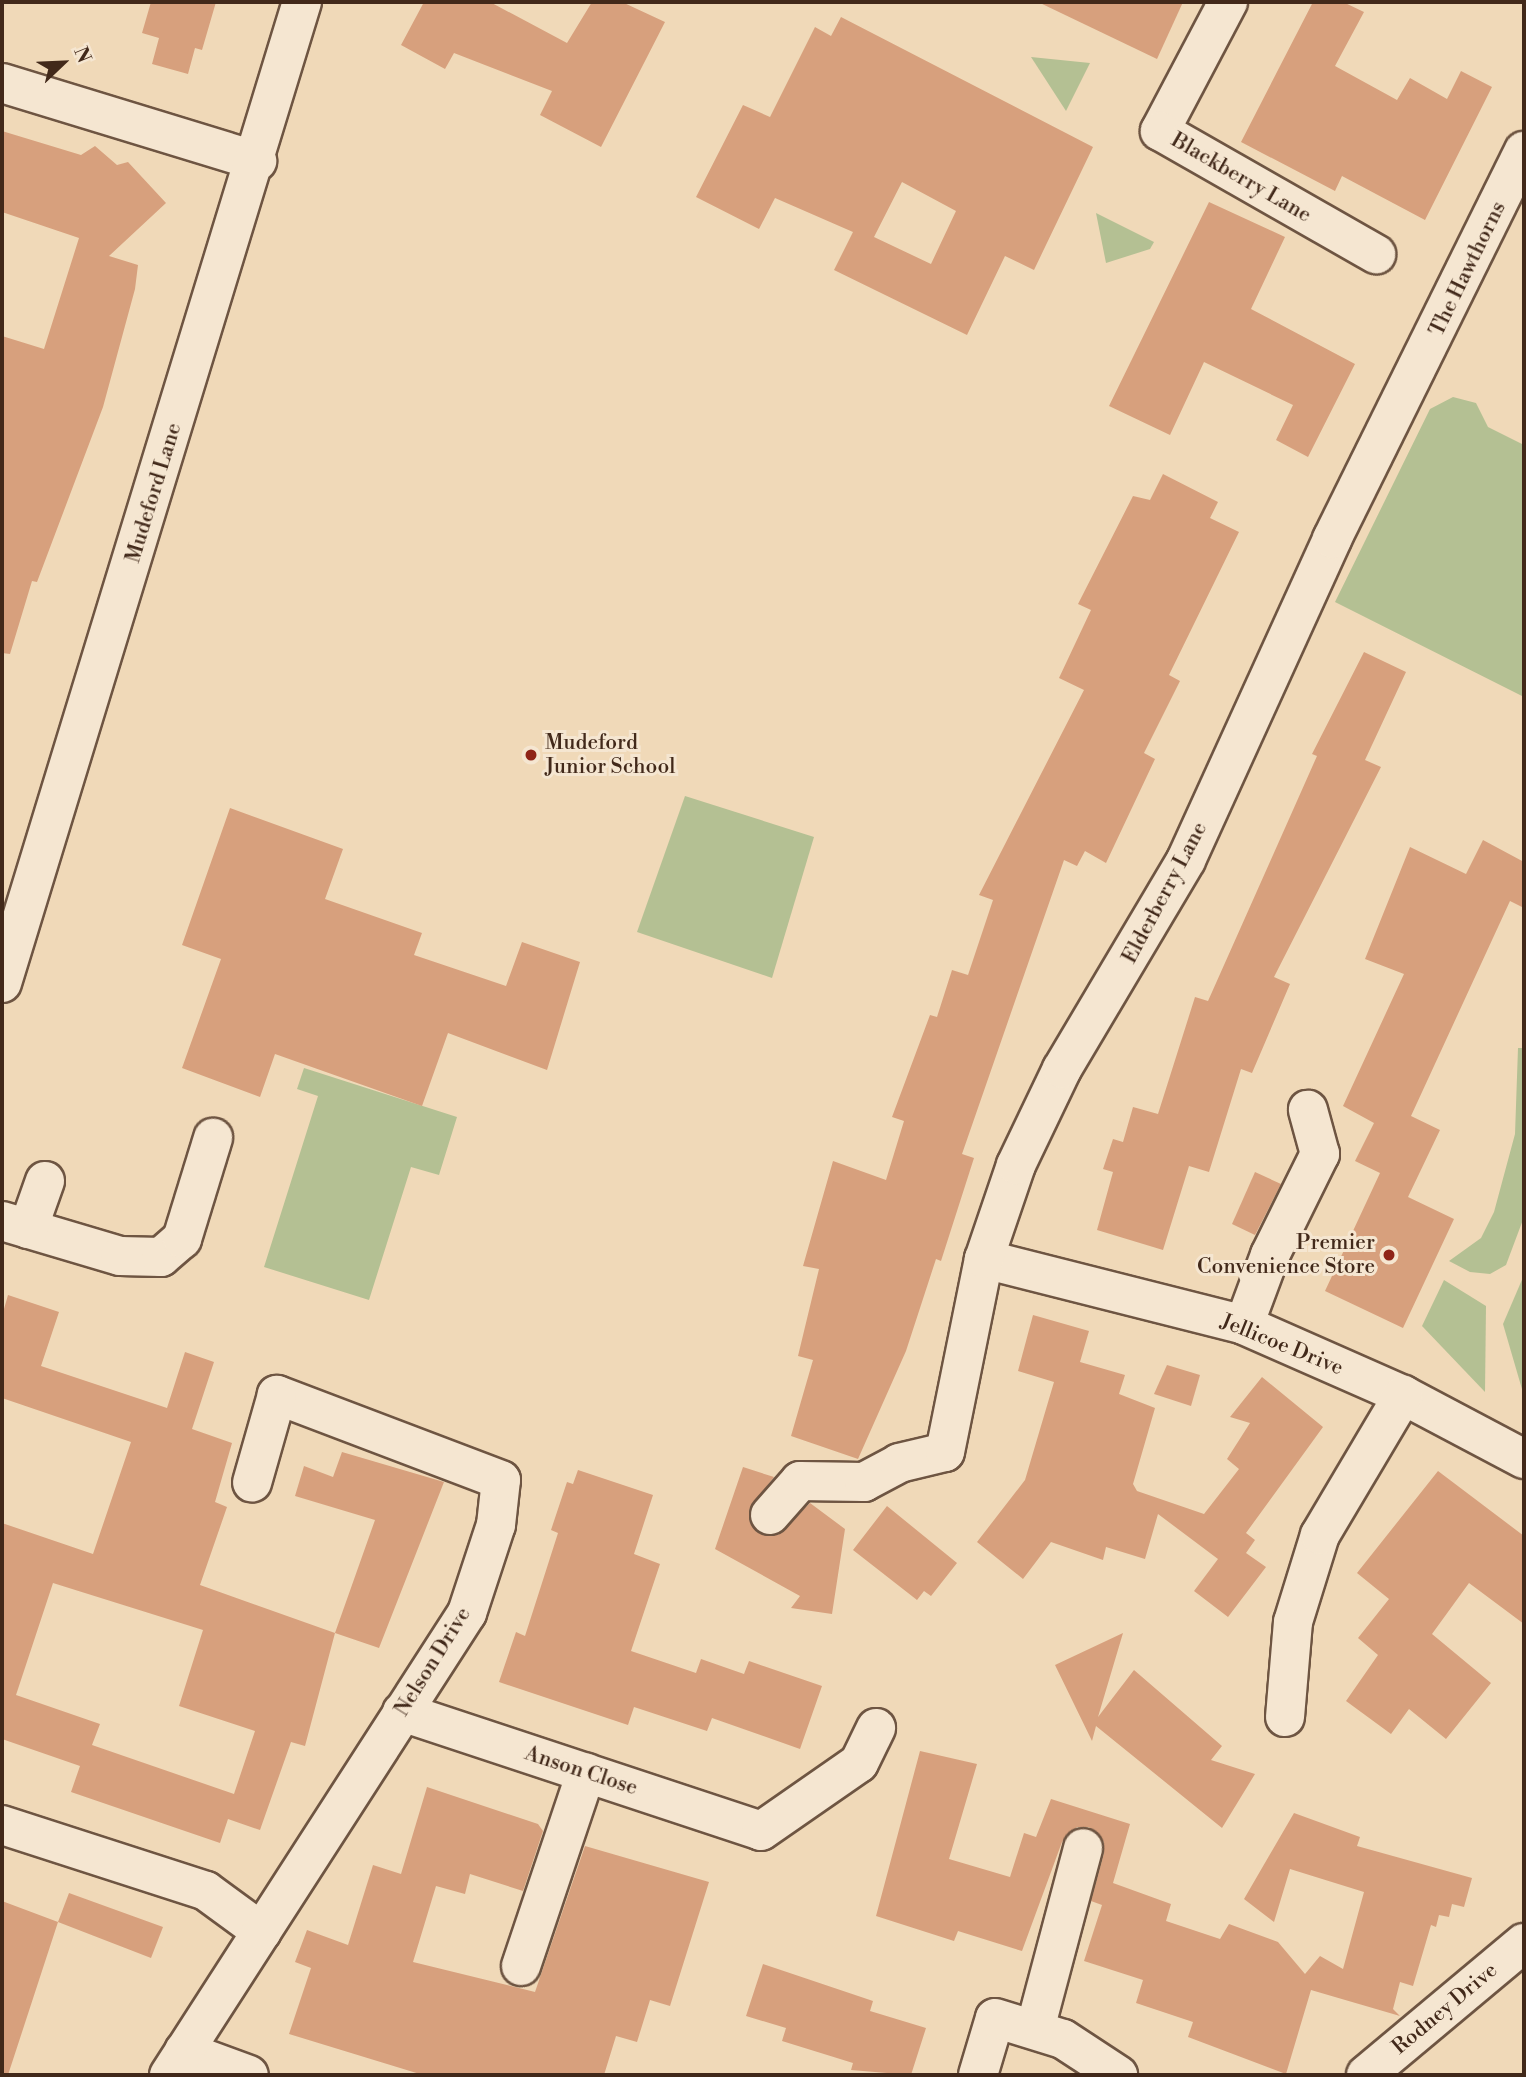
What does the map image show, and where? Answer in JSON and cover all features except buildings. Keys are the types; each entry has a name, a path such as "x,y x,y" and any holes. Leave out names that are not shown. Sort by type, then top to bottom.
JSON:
{"street":[{"name":"Mudeford Lane","path":"2,983 257,161 302,2"},
{"name":"Blackberry Lane","path":"1228,2 1160,131 1376,254"},
{"path":"2,83 257,161"},
{"name":"The Hawthorns","path":"1429,348 1524,151"},
{"name":"Elderberry Lane","path":"770,1515 800,1481 864,1482 945,1451 984,1259 1016,1165 1051,1093 1186,860 1242,730 1429,348"},
{"path":"1244,1325 1320,1154 1308,1110"},
{"path":"44,1181 15,1225 140,1260 173,1252 213,1138"},
{"name":"Jellicoe Drive","path":"984,1259 1244,1325 1404,1395 1524,1459"},
{"name":"Nelson Drive","path":"176,2063 467,1613 496,1525 501,1480 276,1395 252,1483"},
{"path":"1285,1717 1293,1622 1320,1535 1404,1395"},
{"name":"Anson Close","path":"402,1712 761,1831 859,1763 876,1728"},
{"path":"521,1966 586,1773"},
{"path":"2,1825 206,1891 262,1932"},
{"path":"1035,2029 1083,1848"},
{"name":"Rodney Drive","path":"1366,2075 1524,1943"},
{"path":"978,2075 995,2018 1063,2039 1118,2075"},
{"path":"176,2063 249,2075"}],"green space":[{"path":"1031,57 1090,63 1066,111"},
{"path":"1096,213 1154,242 1150,249 1106,263"},
{"path":"1453,397 1476,403 1488,427 1524,445 1524,697 1335,602 1430,409"},
{"path":"685,796 814,837 772,978 637,932"},
{"path":"1518,1048 1524,1048 1524,1217 1506,1265 1490,1274 1470,1272 1449,1261 1481,1238 1494,1212 1515,1134"},
{"path":"304,1068 457,1117 439,1175 411,1167 369,1300 264,1267 318,1096 297,1089"},
{"path":"1524,1275 1524,1396 1503,1324"},
{"path":"1444,1280 1486,1306 1485,1392 1422,1326"}],"place":[{"name":"Mudeford Junior School","path":"531,755"},
{"name":"Premier Convenience Store","path":"1389,1255"}]}
